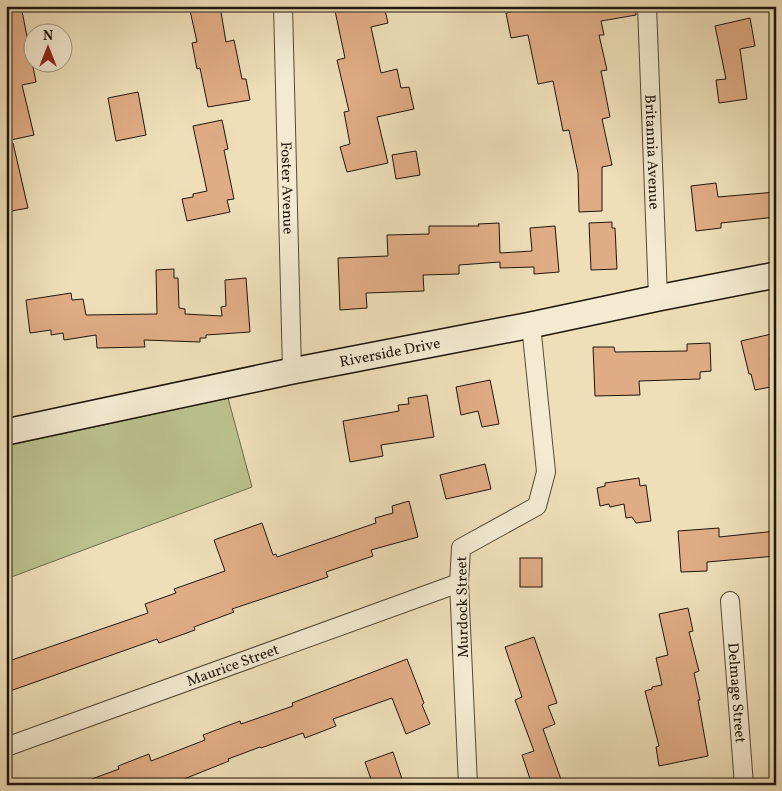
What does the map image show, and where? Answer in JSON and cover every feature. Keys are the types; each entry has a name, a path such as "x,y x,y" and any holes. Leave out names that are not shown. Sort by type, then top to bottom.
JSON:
{"main road":[{"name":"Riverside Drive","path":"6,432 292,371 776,275"}],"street":[{"name":"Foster Avenue","path":"283,6 292,371"},
{"name":"Britannia Avenue","path":"647,6 658,298"},
{"name":"Murdock Street","path":"468,785 459,583 461,548 537,506 546,472 531,325"},
{"name":"Maurice Street","path":"6,747 459,583"},
{"name":"Delmage Street","path":"730,601 744,785"}],"green space":[{"path":"228,398 252,487 6,579 6,446"}],"building":[{"path":"6,6 21,6 24,22 22,22 22,72 34,72 36,82 22,85 34,135 6,141"},
{"path":"189,6 220,6 226,42 234,40 242,79 246,79 250,100 208,107 200,68 197,69 192,43 197,42"},
{"path":"334,6 384,6 388,23 371,27 381,73 397,69 401,88 409,87 414,109 377,117 388,163 347,172 340,147 350,144 344,112 349,111 337,60 345,58"},
{"path":"538,6 574,6 575,10 592,6 635,6 636,15 601,21 604,35 599,35 607,70 601,71 610,117 602,119 612,165 602,167 602,211 579,212 578,173 569,130 563,131 553,81 538,84 528,35 511,38 506,13"},
{"path":"750,18 755,46 740,49 747,99 719,103 716,80 726,79 715,26"},
{"path":"138,92 146,135 116,141 108,98"},
{"path":"222,120 228,149 224,150 234,199 227,200 230,212 187,221 182,199 207,191 193,126"},
{"path":"6,143 13,143 28,208 6,212"},
{"path":"416,151 420,175 396,179 392,155"},
{"path":"716,183 718,197 776,192 776,217 721,223 721,228 696,231 691,186"},
{"path":"612,222 612,228 615,228 617,269 591,270 589,223"},
{"path":"499,223 500,253 532,251 530,228 555,226 559,272 534,274 534,267 500,268 500,262 459,265 459,274 423,275 424,291 366,293 367,308 340,310 338,258 388,256 387,235 429,234 429,226 479,226 478,224"},
{"path":"174,269 174,278 178,278 179,308 185,309 185,314 222,316 221,307 226,306 225,280 246,278 250,332 206,335 206,338 200,338 200,342 144,340 145,347 97,348 96,335 64,340 63,333 51,335 51,330 30,333 26,300 71,293 72,300 83,299 86,315 157,314 156,270"},
{"path":"776,333 776,357 770,358 776,386 755,390 741,341"},
{"path":"710,343 711,371 700,372 700,379 639,381 640,395 595,396 593,347 614,347 615,352 687,351 687,344"},
{"path":"490,380 499,424 482,427 478,411 461,415 456,387"},
{"path":"427,395 434,437 381,445 383,456 350,462 343,421 399,411 398,405 409,404 408,398"},
{"path":"485,464 491,489 446,499 440,475"},
{"path":"639,478 640,486 646,485 651,521 636,523 632,517 626,518 624,504 610,507 609,504 600,506 597,488 605,486 605,483"},
{"path":"409,501 418,537 371,550 373,556 326,572 328,577 232,609 234,612 194,627 195,630 159,643 157,639 10,691 6,680 6,662 148,613 145,604 176,593 174,589 225,571 214,540 262,523 273,555 276,554 277,557 376,523 375,518 393,513 392,506"},
{"path":"719,528 719,537 776,531 776,556 707,562 707,571 681,572 678,531"},
{"path":"520,558 542,558 542,587 520,587"},
{"path":"688,608 693,631 689,632 699,671 694,673 708,756 659,766 656,747 659,746 645,691 662,685 656,658 668,655 659,614"},
{"path":"534,637 557,703 548,706 555,724 543,729 563,785 532,785 522,755 534,751 515,700 522,697 505,647"},
{"path":"407,659 430,724 406,734 392,698 333,719 336,726 305,738 303,733 260,747 169,785 81,785 81,783 119,769 118,766 149,754 151,761 205,740 203,735 240,721 241,724 293,706 292,703"},
{"path":"393,752 404,785 373,785 365,762"}]}
